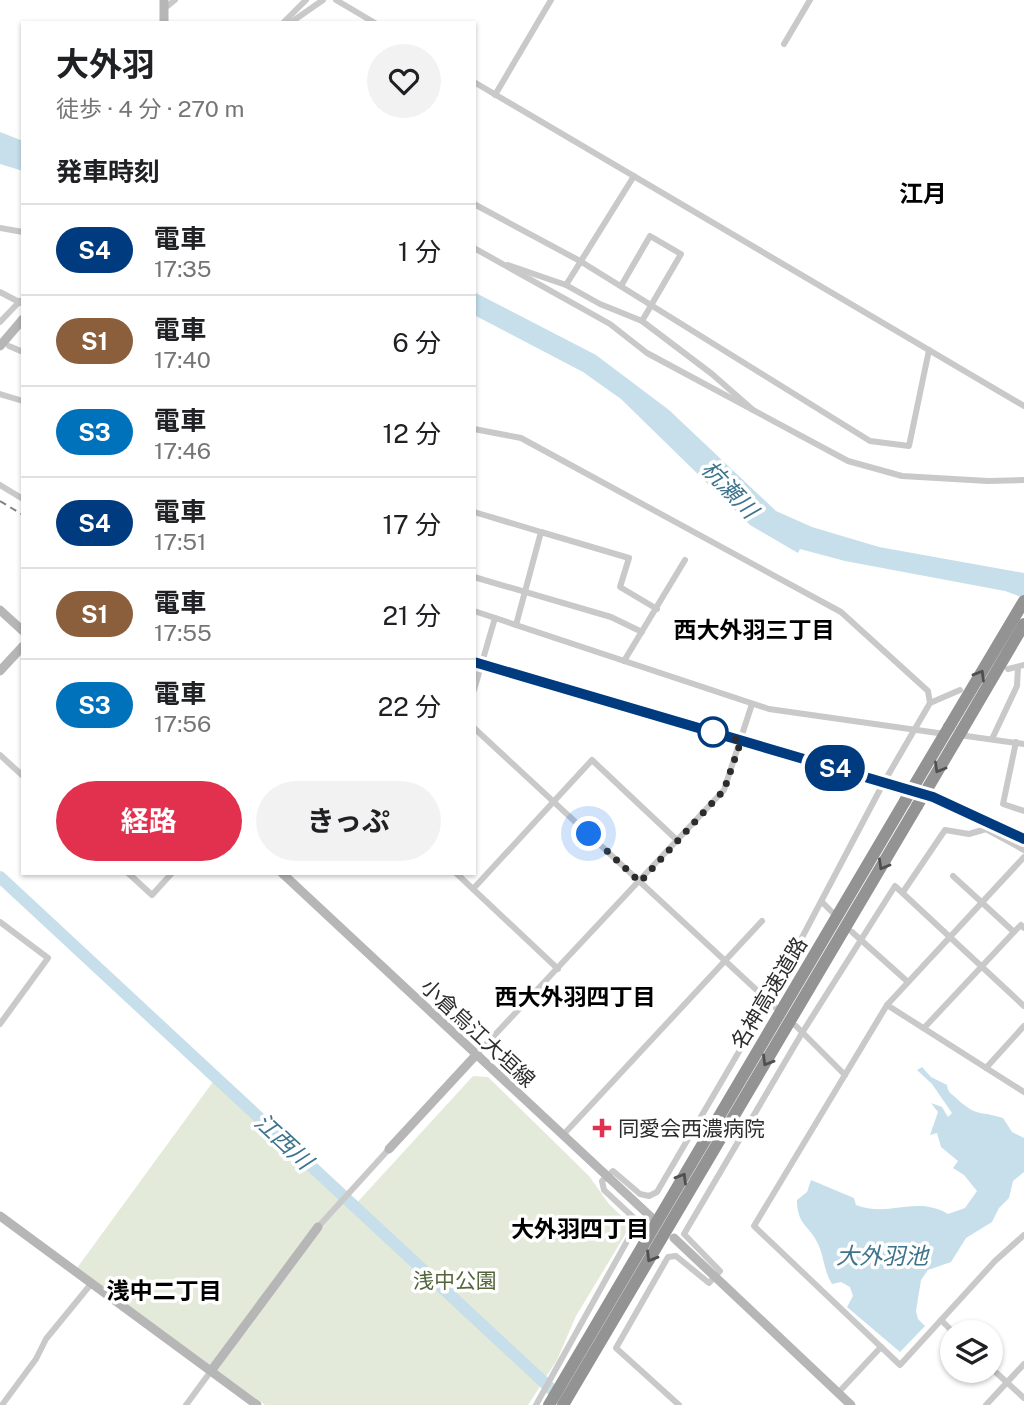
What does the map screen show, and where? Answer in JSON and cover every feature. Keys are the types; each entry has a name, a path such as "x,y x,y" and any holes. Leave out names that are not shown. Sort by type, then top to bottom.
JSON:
{"highway":[{"name":"名神高速道路","path":"547,1400 573,1365 1019,625 1024,601"},
{"name":"名神高速道路","path":"563,1405 573,1365"}],"main road":[{"path":"4,346 21,322"},
{"path":"0,610 21,629"},
{"path":"0,671 21,648"},
{"name":"小倉烏江大垣線","path":"284,875 651,1217"},
{"path":"389,1149 476,1055"},
{"path":"0,1218 257,1405"},
{"path":"211,1371 318,1227"},
{"path":"674,1238 851,1405"}],"street":[{"path":"164,4 175,0"},
{"path":"285,21 306,0"},
{"path":"293,21 323,0"},
{"path":"336,0 372,21"},
{"path":"495,94 551,0"},
{"path":"784,44 810,0"},
{"path":"476,83 1024,406"},
{"path":"566,285 634,176"},
{"path":"476,205 580,261 870,441 909,446 929,350"},
{"path":"0,228 21,232"},
{"path":"621,286 650,236 681,254 642,321"},
{"path":"476,249 610,324 647,353 814,446 865,468 902,475 988,481 1024,480"},
{"path":"501,264 566,285 600,304 642,321 751,405 754,412"},
{"path":"0,292 21,303 0,322"},
{"path":"4,346 19,351"},
{"path":"0,394 21,400"},
{"path":"476,429 521,438 841,612 928,691 930,703"},
{"path":"0,485 21,498"},
{"path":"476,513 629,558 620,587 657,609"},
{"path":"516,625 541,532"},
{"path":"624,661 685,560"},
{"path":"476,578 611,617 642,632"},
{"path":"476,612 752,704 790,713 1020,743 1003,804 1024,811"},
{"path":"476,683 495,618"},
{"path":"992,739 1021,682 1021,666 1008,669"},
{"path":"573,1365 586,1312 636,1225 634,1217 604,1189 606,1175 617,1173 640,1194 649,1196 657,1192 768,1002 823,903 876,798 930,703 960,690"},
{"path":"476,1055 724,790 752,704"},
{"path":"476,730 776,1009"},
{"path":"0,755 21,774"},
{"path":"473,889 593,760 678,841"},
{"path":"903,892 945,830 969,834 986,829 1024,850"},
{"path":"940,1321 900,1365 754,1226 887,1005 1024,857"},
{"path":"130,875 152,895 170,875"},
{"path":"458,875 558,969"},
{"path":"953,876 1014,932"},
{"path":"679,1405 615,1348 668,1256 676,1256 709,1283 720,1271 684,1234 802,1032 895,886 1024,1006"},
{"path":"823,903 832,912"},
{"path":"563,1135 762,921"},
{"path":"0,922 48,958 0,1024"},
{"path":"924,1028 1023,924"},
{"path":"852,932 908,982"},
{"path":"887,1005 1024,1092"},
{"path":"796,1026 845,1075"},
{"path":"986,1068 1024,1026"},
{"path":"318,1227 389,1149"},
{"path":"941,1320 1023,1237"},
{"path":"2,1405 36,1359 46,1339 91,1283"},
{"path":"838,1394 881,1347"},
{"path":"986,1405 1024,1364"},
{"path":"186,1405 211,1371"},
{"path":"1003,1378 1024,1398"},
{"path":"536,1405 547,1400"}],"green space":[{"name":"浅中公園","path":"473,1076 488,1077 589,1176 609,1204 631,1225 576,1316 557,1360 528,1405 265,1405 77,1268 215,1079 353,1207"}],"water":[{"path":"0,132 21,140 21,170 0,164"},
{"name":"杭瀬川","path":"476,293 596,355 669,410 776,511 812,527 879,547 1024,573 1024,598 1005,591 845,561 800,549 798,553 750,525 621,399 583,372 476,316"},
{"name":"大外羽池","path":"922,1067 931,1077 947,1085 950,1093 969,1108 1003,1118 1012,1132 1024,1138 1024,1172 1013,1181 1009,1198 999,1208 992,1222 966,1238 951,1262 928,1270 921,1280 916,1311 918,1319 925,1326 900,1352 847,1307 853,1296 850,1287 841,1282 832,1284 819,1246 799,1215 797,1200 807,1192 811,1180 854,1198 856,1205 868,1208 925,1206 948,1214 965,1208 977,1191 964,1175 953,1168 958,1161 941,1147 937,1133 930,1135 938,1112 931,1103 942,1107 948,1117 952,1113 932,1084 917,1070"}],"waterway":[{"name":"江西川","path":"0,877 563,1400"}],"railway":[{"path":"0,501 21,514"},
{"path":"476,663 933,797 1024,839"}],"train":[{"name":"S4","path":"476,663 933,797 1024,839"}],"place":[{"name":"同愛会西濃病院","path":"602,1128"}],"district":[{"name":"江月","path":"923,193"},
{"name":"西大外羽三丁目","path":"754,629"},
{"name":"西大外羽四丁目","path":"575,996"},
{"name":"大外羽四丁目","path":"580,1228"},
{"name":"浅中二丁目","path":"164,1290"}],"route":[{"path":"589,834 640,882 714,802 730,780 741,741 713,732"}]}
